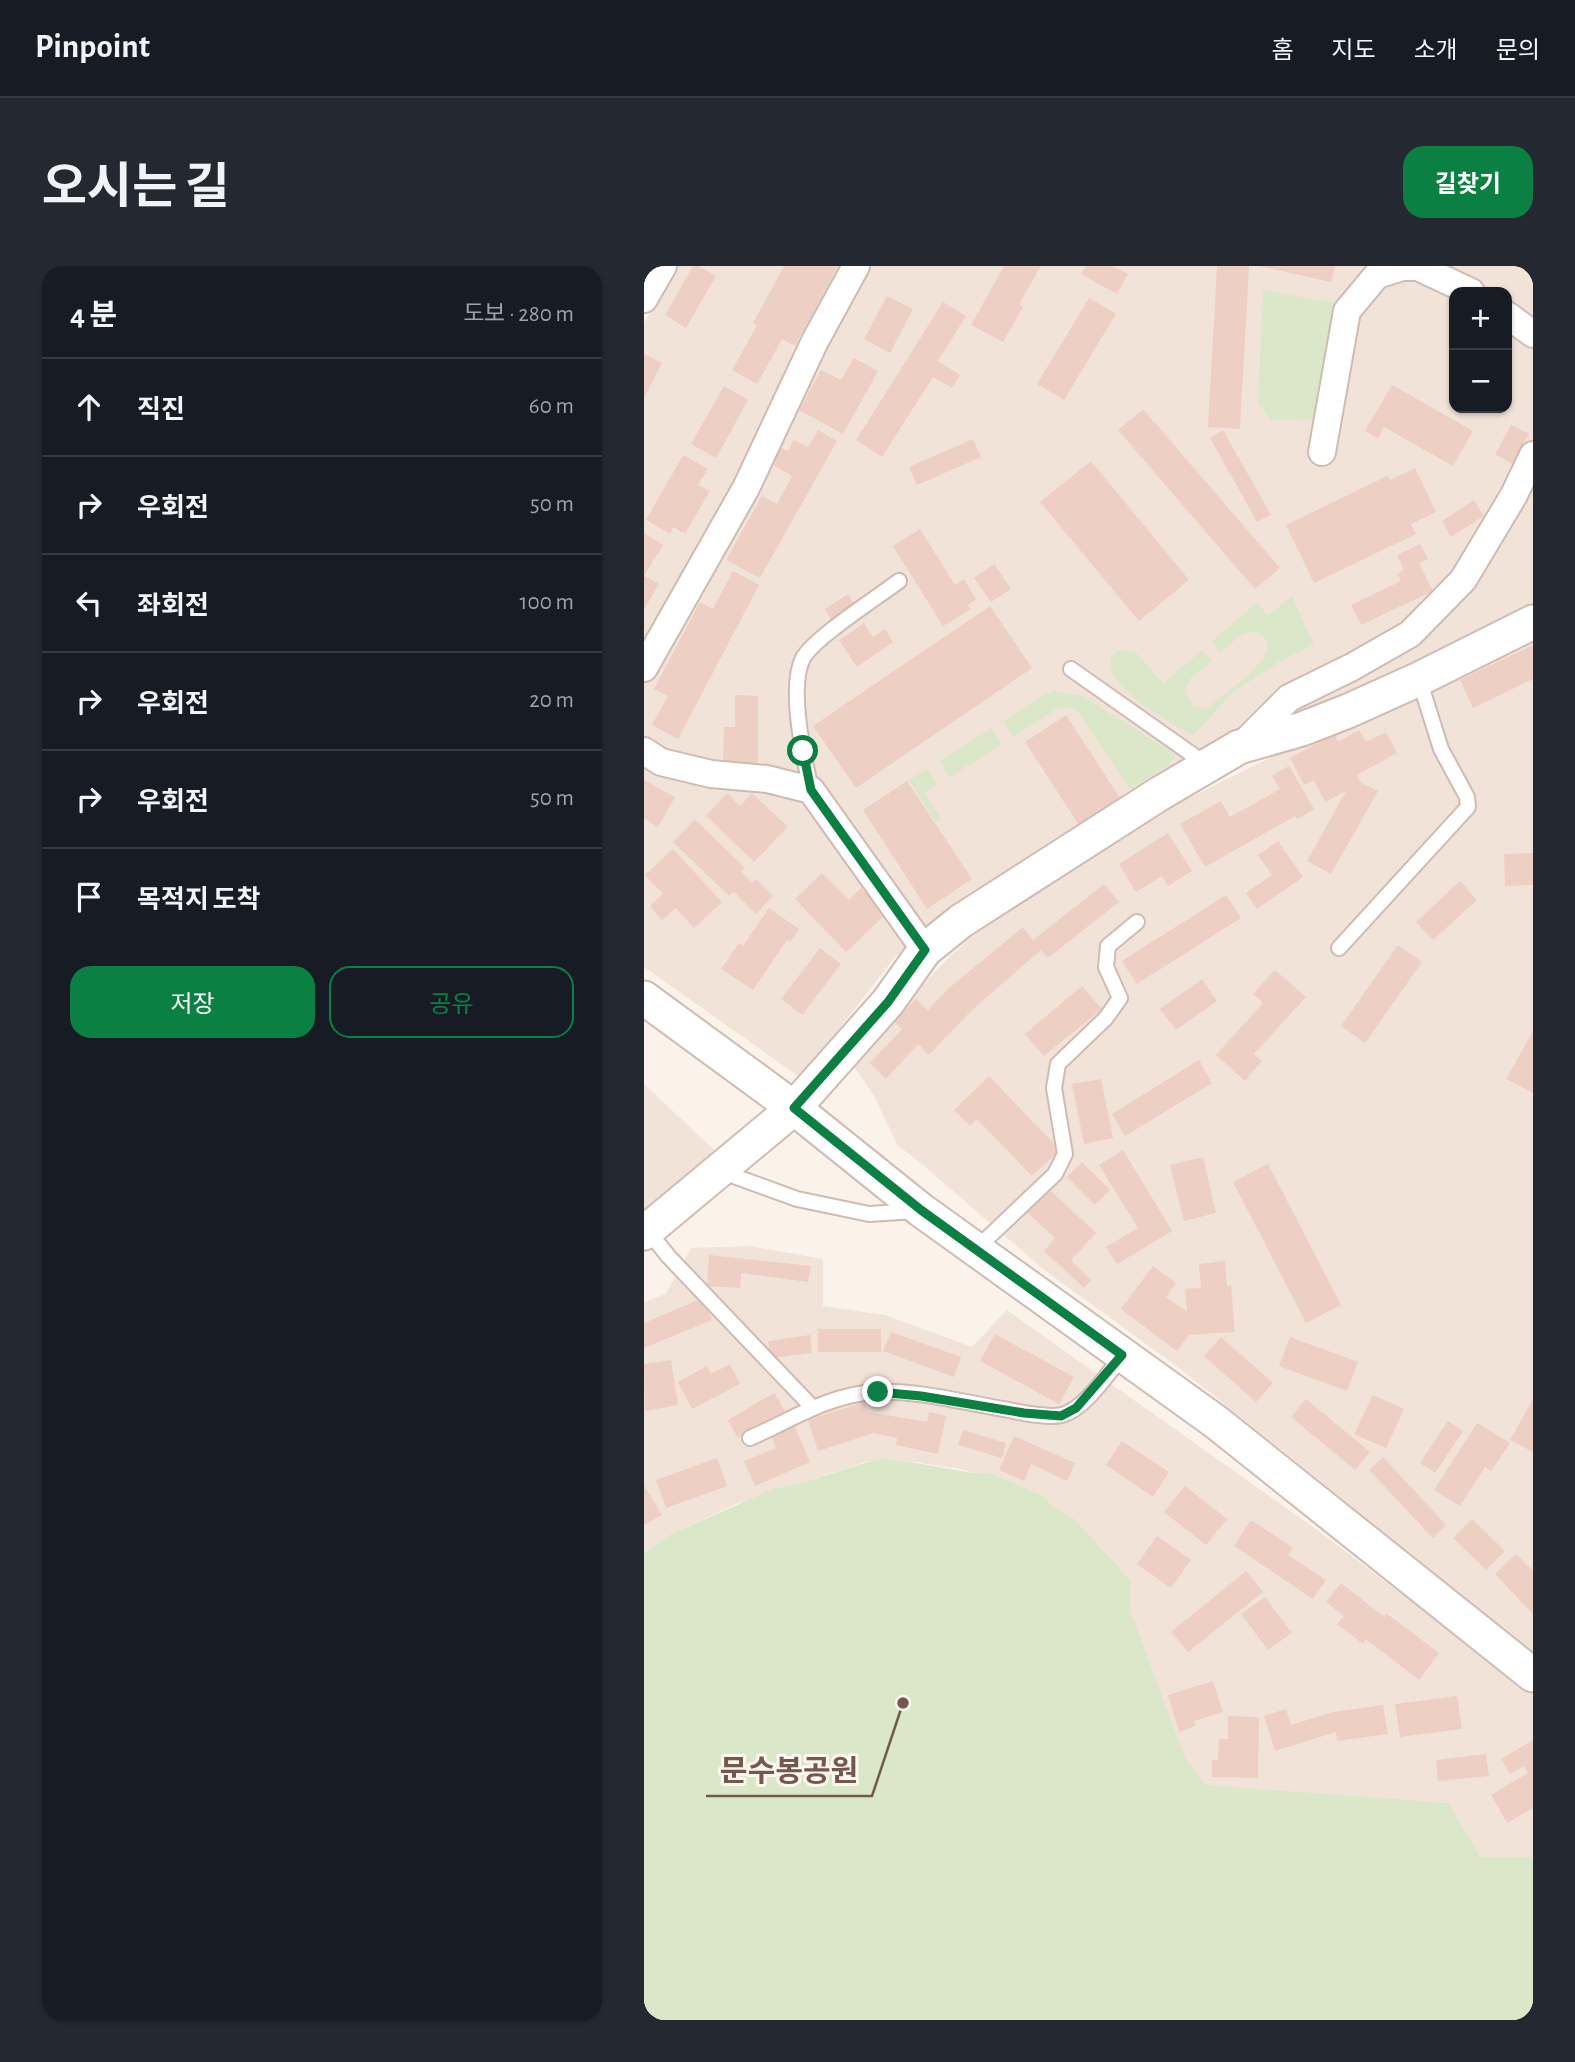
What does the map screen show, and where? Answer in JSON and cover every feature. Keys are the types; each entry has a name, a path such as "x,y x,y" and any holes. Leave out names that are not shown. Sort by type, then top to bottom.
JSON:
{"street":[{"path":"644,299 663,266"},
{"path":"644,668 746,488 816,341 856,266"},
{"path":"1322,452 1347,311 1377,275 1402,267 1418,267 1460,287"},
{"path":"1512,319 1533,334"},
{"path":"1239,747 1289,698 1410,634 1464,580 1514,495 1533,455"},
{"path":"646,1232 794,1108 888,1002 925,950 961,921 1239,747 1302,729 1419,679 1533,622"},
{"path":"644,751 661,762 711,774 767,779 811,790 925,950"},
{"path":"644,998 794,1108 921,1210 1216,1422 1533,1675"}],"lane":[{"path":"811,790 803,751 796,683 803,657 820,639 899,581"},
{"path":"1071,670 1208,765"},
{"path":"1339,948 1468,807 1467,797 1441,749 1419,679"},
{"path":"976,1249 1055,1174 1065,1154 1054,1088 1058,1064 1106,1018 1120,998 1106,967 1108,946 1137,922"},
{"path":"720,1171 797,1199 869,1214 921,1210"},
{"path":"646,1232 813,1408"},
{"path":"750,1438 826,1402 856,1394 878,1392 1061,1416 1076,1408 1122,1355"}],"shaded area":[{"path":"677,266 1533,266 1533,605 1303,711 1242,726 1133,798 952,909 895,957 801,1078 644,967 644,323"},
{"path":"1533,639 1533,1652 1183,1371 1043,1269 898,1146 874,1096 850,1060 952,954 990,921 1167,809 1320,733"},
{"path":"644,1084 715,1151 644,1210"},
{"path":"749,1246 823,1259 823,1306 885,1315 972,1347 1007,1310 1320,1532 1533,1694 1533,1857 1480,1858 1449,1803 1193,1786 1021,1487 961,1469 887,1458 862,1463 736,1504 669,1535 644,1553 644,1302 666,1294 691,1248"}],"green space":[{"path":"1263,290 1341,304 1317,419 1271,420 1258,403"},
{"path":"1292,596 1314,645 1284,659 1233,692 1193,736 1140,703 1117,681 1111,669 1111,657 1116,652 1135,652 1163,683 1202,650 1212,661 1190,679 1185,692 1192,705 1206,708 1252,671 1268,647 1265,639 1254,631 1241,635 1220,653 1211,642 1257,602 1268,616"},
{"path":"1056,691 1083,696 1176,755 1167,766 1130,789 1078,712 1071,708 1060,707 1013,737 1003,721 1043,695"},
{"path":"992,728 1002,744 950,777 939,761"},
{"path":"927,769 937,785 924,793 941,819 936,823 909,780"},
{"path":"887,1458 973,1473 990,1473 1043,1496 1051,1505 1073,1518 1130,1580 1130,1610 1185,1758 1206,1785 1449,1803 1480,1857 1533,1857 1533,2020 644,2020 644,1553 669,1535 773,1489"}],"building":[{"path":"693,266 716,276 686,328 665,315"},
{"path":"784,266 838,266 795,346 782,339 757,384 732,370 757,325 753,323"},
{"path":"1004,266 1041,266 1019,304 1023,307 1003,342 971,325"},
{"path":"1086,266 1113,266 1128,274 1117,294 1081,274"},
{"path":"1217,266 1249,266 1240,429 1208,427"},
{"path":"1259,266 1335,266 1331,282"},
{"path":"887,296 913,309 890,353 864,339"},
{"path":"1089,298 1116,314 1064,400 1037,384"},
{"path":"943,302 966,316 938,361 960,375 952,388 933,377 882,457 856,440"},
{"path":"644,354 662,363 644,398"},
{"path":"854,358 878,371 843,434 799,410 821,370 841,380"},
{"path":"1392,385 1473,431 1453,466 1384,427 1378,439 1365,431"},
{"path":"724,386 748,400 716,458 691,444"},
{"path":"1143,409 1280,568 1255,589 1118,430"},
{"path":"1511,425 1529,434 1512,464 1495,454"},
{"path":"818,430 837,441 760,578 726,560 762,496 777,504 792,476 772,464 781,448 788,451 794,440 808,447"},
{"path":"1223,430 1271,515 1257,522 1210,438"},
{"path":"973,439 981,457 917,485 909,467"},
{"path":"683,455 708,469 698,485 710,491 685,534 673,527 670,534 646,520"},
{"path":"1091,461 1189,580 1139,621 1040,502"},
{"path":"1415,468 1436,512 1411,524 1416,534 1314,583 1286,525 1387,476 1390,480"},
{"path":"1474,500 1484,516 1451,537 1442,521"},
{"path":"920,529 955,585 964,579 976,599 968,605 971,609 943,626 893,546"},
{"path":"644,533 663,545 644,576"},
{"path":"1420,544 1428,559 1419,563 1433,591 1361,625 1351,605 1401,581 1397,574 1404,570 1397,555"},
{"path":"994,564 1011,589 991,602 974,578"},
{"path":"733,571 759,585 678,739 652,725 668,696 654,689 700,602 713,609"},
{"path":"644,576 659,584 644,609"},
{"path":"848,594 855,606 832,621 825,609"},
{"path":"990,606 1032,668 856,788 813,726"},
{"path":"864,623 873,637 885,629 893,642 857,667 839,640"},
{"path":"1533,645 1533,679 1473,708 1460,680"},
{"path":"735,695 758,696 758,766 723,765 724,727 735,727"},
{"path":"1066,715 1120,798 1079,825 1025,742"},
{"path":"1359,730 1366,742 1386,732 1397,753 1357,775 1361,783 1378,791 1331,874 1307,861 1346,791 1325,802 1314,780 1304,785 1290,758 1335,734 1338,742"},
{"path":"1289,766 1314,809 1297,819 1295,816 1205,867 1180,824 1221,801 1230,817 1280,789 1272,776"},
{"path":"644,780 675,797 658,827 644,818"},
{"path":"907,781 972,879 927,909 863,810"},
{"path":"727,793 740,806 752,793 788,827 754,862 706,816"},
{"path":"695,819 745,868 741,871 752,883 756,879 773,896 756,914 734,892 729,896 673,842"},
{"path":"1168,833 1192,871 1168,886 1162,876 1136,892 1119,864"},
{"path":"1278,841 1303,877 1257,909 1246,893 1272,875 1258,855"},
{"path":"673,849 722,902 694,928 676,908 662,920 650,906 663,894 645,875"},
{"path":"1533,853 1533,885 1505,886 1504,854"},
{"path":"822,873 849,900 861,888 886,914 846,952 795,899"},
{"path":"1460,881 1477,900 1433,940 1416,922"},
{"path":"1104,884 1119,902 1048,958 1041,950 972,1010 929,1055 918,1044 886,1079 870,1063 902,1029 894,1022 916,999 928,1010 949,988 1023,927 1033,940"},
{"path":"1226,895 1241,918 1137,984 1122,961"},
{"path":"769,908 799,929 790,942 787,940 753,990 721,969 739,943 743,946"},
{"path":"1398,945 1422,962 1365,1043 1341,1026"},
{"path":"820,948 841,964 802,1015 781,999"},
{"path":"1275,970 1306,997 1254,1054 1262,1061 1245,1081 1216,1055 1263,1003 1253,994"},
{"path":"1202,979 1217,1001 1176,1030 1160,1009"},
{"path":"1082,986 1102,1009 1044,1056 1025,1034"},
{"path":"1533,1031 1533,1093 1506,1079"},
{"path":"1199,1060 1212,1083 1125,1136 1112,1114"},
{"path":"989,1076 1060,1150 1032,1176 977,1119 970,1126 954,1110"},
{"path":"1101,1079 1113,1138 1084,1144 1072,1084"},
{"path":"1123,1150 1172,1231 1117,1264 1106,1247 1138,1228 1099,1165"},
{"path":"1203,1157 1216,1213 1184,1221 1170,1165"},
{"path":"1082,1162 1110,1190 1095,1205 1067,1177"},
{"path":"1268,1164 1341,1305 1306,1323 1233,1182"},
{"path":"1049,1189 1096,1233 1071,1260 1091,1280 1084,1288 1044,1251 1055,1238 1027,1212"},
{"path":"709,1255 811,1266 808,1282 741,1273 740,1288 707,1286"},
{"path":"1225,1261 1227,1286 1231,1285 1235,1332 1189,1335 1177,1351 1121,1309 1153,1266 1176,1283 1166,1297 1187,1312 1185,1289 1201,1288 1199,1264"},
{"path":"703,1298 712,1320 644,1348 644,1323"},
{"path":"818,1329 881,1329 881,1352 818,1352"},
{"path":"891,1332 961,1357 954,1377 883,1351"},
{"path":"995,1334 1074,1377 1059,1404 980,1361"},
{"path":"810,1335 812,1353 770,1358 768,1341"},
{"path":"1221,1337 1273,1383 1256,1402 1204,1356"},
{"path":"1290,1337 1358,1362 1347,1391 1279,1366"},
{"path":"671,1360 678,1405 645,1411 644,1364"},
{"path":"730,1364 740,1384 692,1409 678,1382 707,1366 711,1374"},
{"path":"774,1393 785,1411 738,1438 728,1420"},
{"path":"1373,1395 1404,1409 1386,1448 1354,1434"},
{"path":"1306,1399 1370,1452 1355,1470 1291,1417"},
{"path":"1533,1399 1533,1452 1510,1440"},
{"path":"864,1402 868,1412 927,1422 929,1412 946,1416 938,1454 896,1445 897,1438 874,1433 818,1451 808,1420"},
{"path":"1448,1421 1463,1431 1435,1473 1420,1463"},
{"path":"1477,1423 1510,1443 1491,1471 1485,1467 1460,1506 1434,1490"},
{"path":"794,1425 810,1462 755,1486 744,1461 776,1448 771,1435"},
{"path":"963,1430 1006,1443 1002,1458 958,1445"},
{"path":"1014,1436 1075,1463 1067,1481 1031,1464 1024,1481 999,1470"},
{"path":"1122,1441 1169,1472 1153,1497 1106,1465"},
{"path":"1383,1457 1446,1525 1433,1538 1369,1470"},
{"path":"717,1458 727,1486 666,1508 656,1480"},
{"path":"644,1485 662,1515 644,1525"},
{"path":"1185,1486 1227,1519 1206,1545 1164,1512"},
{"path":"1472,1519 1505,1551 1486,1570 1453,1538"},
{"path":"1251,1520 1293,1548 1288,1555 1326,1580 1313,1599 1234,1546"},
{"path":"1157,1536 1191,1560 1171,1588 1137,1564"},
{"path":"1516,1554 1533,1571 1533,1614 1495,1574"},
{"path":"1246,1571 1263,1592 1188,1652 1171,1632"},
{"path":"1341,1583 1384,1617 1386,1613 1439,1653 1419,1680 1366,1639 1363,1644 1337,1624 1344,1616 1326,1602"},
{"path":"1265,1597 1292,1633 1268,1650 1241,1614"},
{"path":"1213,1681 1223,1712 1194,1721 1196,1726 1179,1732 1168,1695"},
{"path":"1457,1696 1462,1729 1400,1737 1395,1704"},
{"path":"1383,1705 1388,1734 1337,1741 1336,1732 1275,1751 1264,1716 1286,1709 1291,1725 1333,1712"},
{"path":"1228,1716 1259,1717 1258,1778 1212,1777 1212,1760 1218,1760 1219,1739 1228,1739"},
{"path":"1533,1740 1533,1808 1507,1823 1491,1795 1528,1773 1524,1766 1510,1774 1501,1759"},
{"path":"1486,1754 1489,1776 1438,1781 1436,1760"}],"place":[{"name":"문수봉공원","path":"903,1703"}],"route":[{"path":"803,751 811,790 925,950 888,1002 794,1108 921,1210 1122,1355 1092,1393 1076,1408 1061,1416 878,1392"}]}
